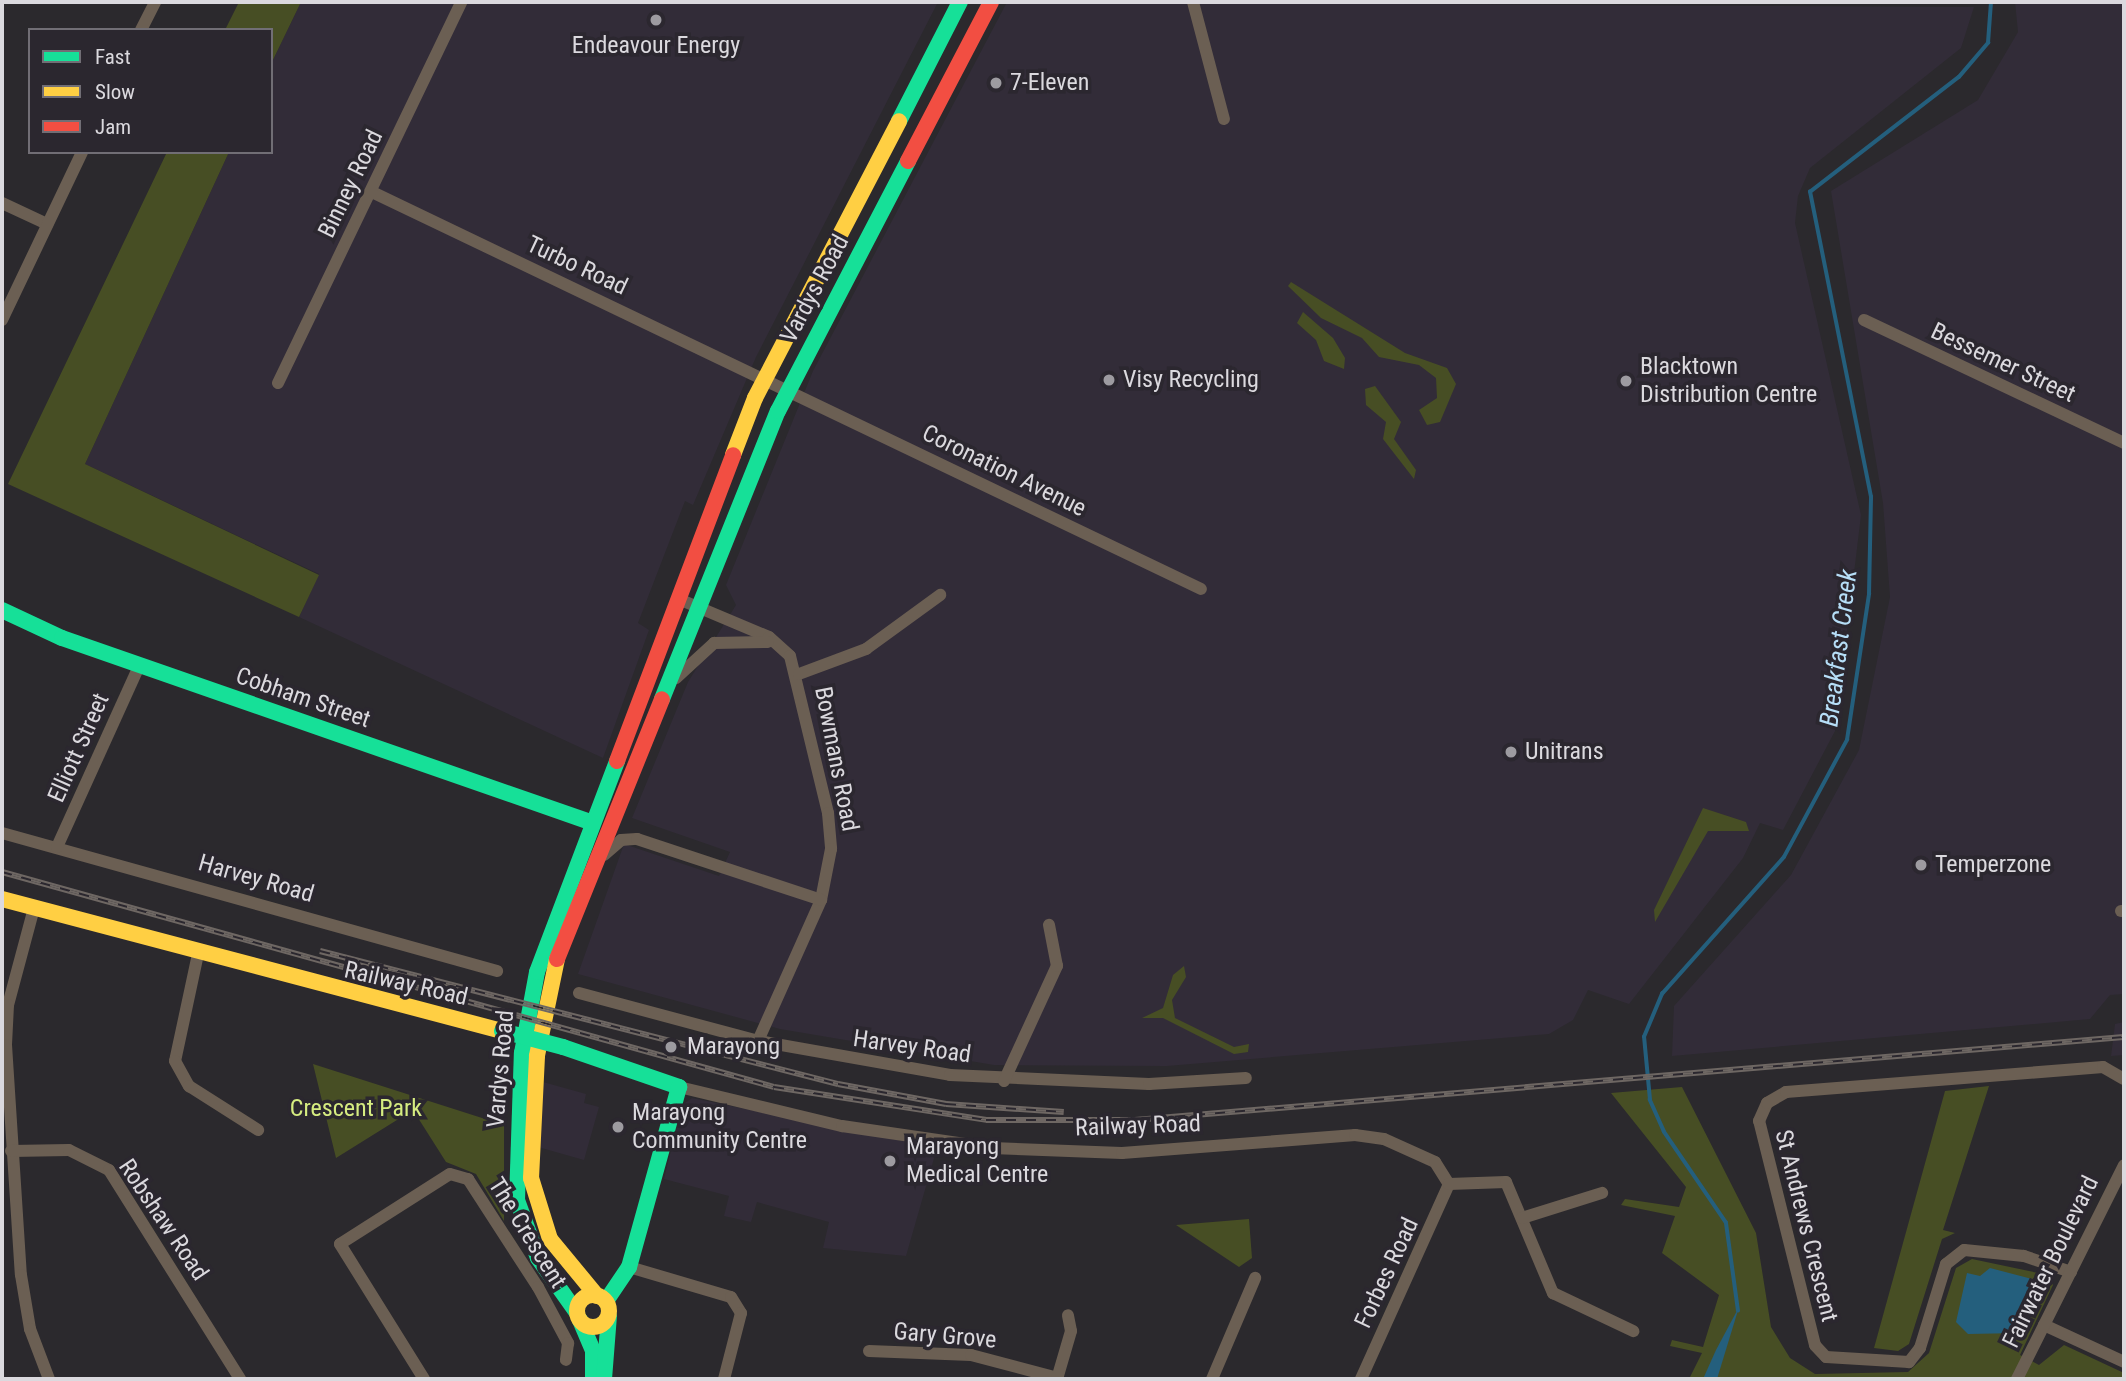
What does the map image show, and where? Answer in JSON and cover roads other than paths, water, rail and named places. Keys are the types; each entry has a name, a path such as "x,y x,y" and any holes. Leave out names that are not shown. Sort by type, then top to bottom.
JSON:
{"main road":[{"name":"Vardys Road","path":"593,1379 593,1350 579,1317 525,1231 515,1166 532,992 593,823 681,600 763,379 960,2"},
{"name":"Vardys Road","path":"604,1304 550,1239 531,1178 541,1015 559,947 662,703 788,390 991,2"},
{"name":"Cobham Street","path":"2,610 139,666 593,823"},
{"name":"Vardys Road","path":"593,823 607,817 629,783"},
{"name":"Vardys Road","path":"589,874 597,838 593,823"},
{"name":"Railway Road","path":"2,899 198,954 563,1047 679,1087"},
{"path":"604,1304 583,1299 579,1317 598,1327 604,1304 629,1267 679,1087"},
{"path":"604,1304 604,1379"}],"street":[{"path":"142,28 155,2"},
{"name":"Binney Road","path":"278,383 461,2"},
{"path":"1193,2 1224,119"},
{"path":"2,320 81,154"},
{"name":"Turbo Road","path":"372,192 788,390"},
{"path":"2,203 47,224"},
{"name":"Bessemer Street","path":"1864,320 2124,443"},
{"name":"Coronation Avenue","path":"788,390 1201,589"},
{"path":"799,674 866,649 940,595"},
{"path":"681,600 778,644"},
{"path":"662,703 704,648 736,638 778,644"},
{"name":"Bowmans Road","path":"758,1041 821,900 831,831 799,674 778,644"},
{"name":"Elliott Street","path":"57,848 139,666"},
{"name":"Harvey Road","path":"2,833 497,971"},
{"path":"589,874 621,840 659,845 821,900"},
{"path":"34,908 6,1020 15,1226 30,1329 49,1379"},
{"path":"1004,1081 1057,966 1049,925"},
{"path":"198,954 175,1061 188,1086 258,1130"},
{"name":"Harvey Road","path":"579,993 758,1041 1004,1081 1246,1078"},
{"name":"St Andrews Crescent","path":"2071,1272 2009,1253 1964,1250 1946,1264 1920,1348 1909,1362 1826,1357 1815,1345 1759,1121 1767,1103 1786,1092 2103,1067 2124,1079"},
{"name":"Railway Road","path":"679,1087 842,1126 992,1148 1122,1153 1374,1136 1435,1162 1449,1184"},
{"name":"Robshaw Road","path":"11,1151 69,1150 109,1170 240,1379"},
{"name":"Fairwater Boulevard","path":"2017,1379 2124,1165"},
{"name":"The Crescent","path":"424,1379 340,1244 450,1174 468,1179 538,1287 568,1343 566,1360"},
{"path":"1449,1184 1506,1182 1553,1293 1633,1331"},
{"name":"Forbes Road","path":"1361,1379 1449,1184"},
{"path":"1522,1218 1602,1193"},
{"path":"2,1227 15,1226"},
{"path":"629,1267 731,1297 741,1313 724,1379"},
{"path":"1212,1379 1255,1278"},
{"path":"1058,1378 1071,1331 1068,1315"},
{"path":"2044,1325 2124,1362"},
{"name":"Gary Grove","path":"869,1351 971,1355 1058,1378"}],"water":[{"path":"1990,1268 2036,1280 2041,1294 2021,1333 1968,1334 1956,1322 1967,1273 1980,1276"},
{"path":"1739,1307 1717,1379 1703,1379 1716,1350"}],"waterway":[{"name":"Breakfast Creek","path":"1738,1311 1726,1223 1664,1132 1650,1100 1644,1037 1662,994 1784,857 1847,740 1869,594 1871,497 1810,192 1959,77 1988,43 1991,2"}],"railway":[{"path":"2,872 774,1087 986,1120 1135,1120 2124,1037"},
{"path":"320,951 838,1084 946,1104 1064,1112"}],"place":[{"name":"Endeavour Energy","path":"656,20"},
{"name":"7-Eleven","path":"996,83"},
{"name":"Visy Recycling","path":"1109,380"},
{"name":"Blacktown Distribution Centre","path":"1626,381"},
{"name":"Unitrans","path":"1511,752"},
{"name":"Temperzone","path":"1921,865"},
{"name":"Marayong","path":"671,1047"},
{"name":"Marayong Community Centre","path":"618,1127"},
{"name":"Marayong Medical Centre","path":"890,1161"}],"park label":[{"name":"Crescent Park","path":"356,1109"}]}
